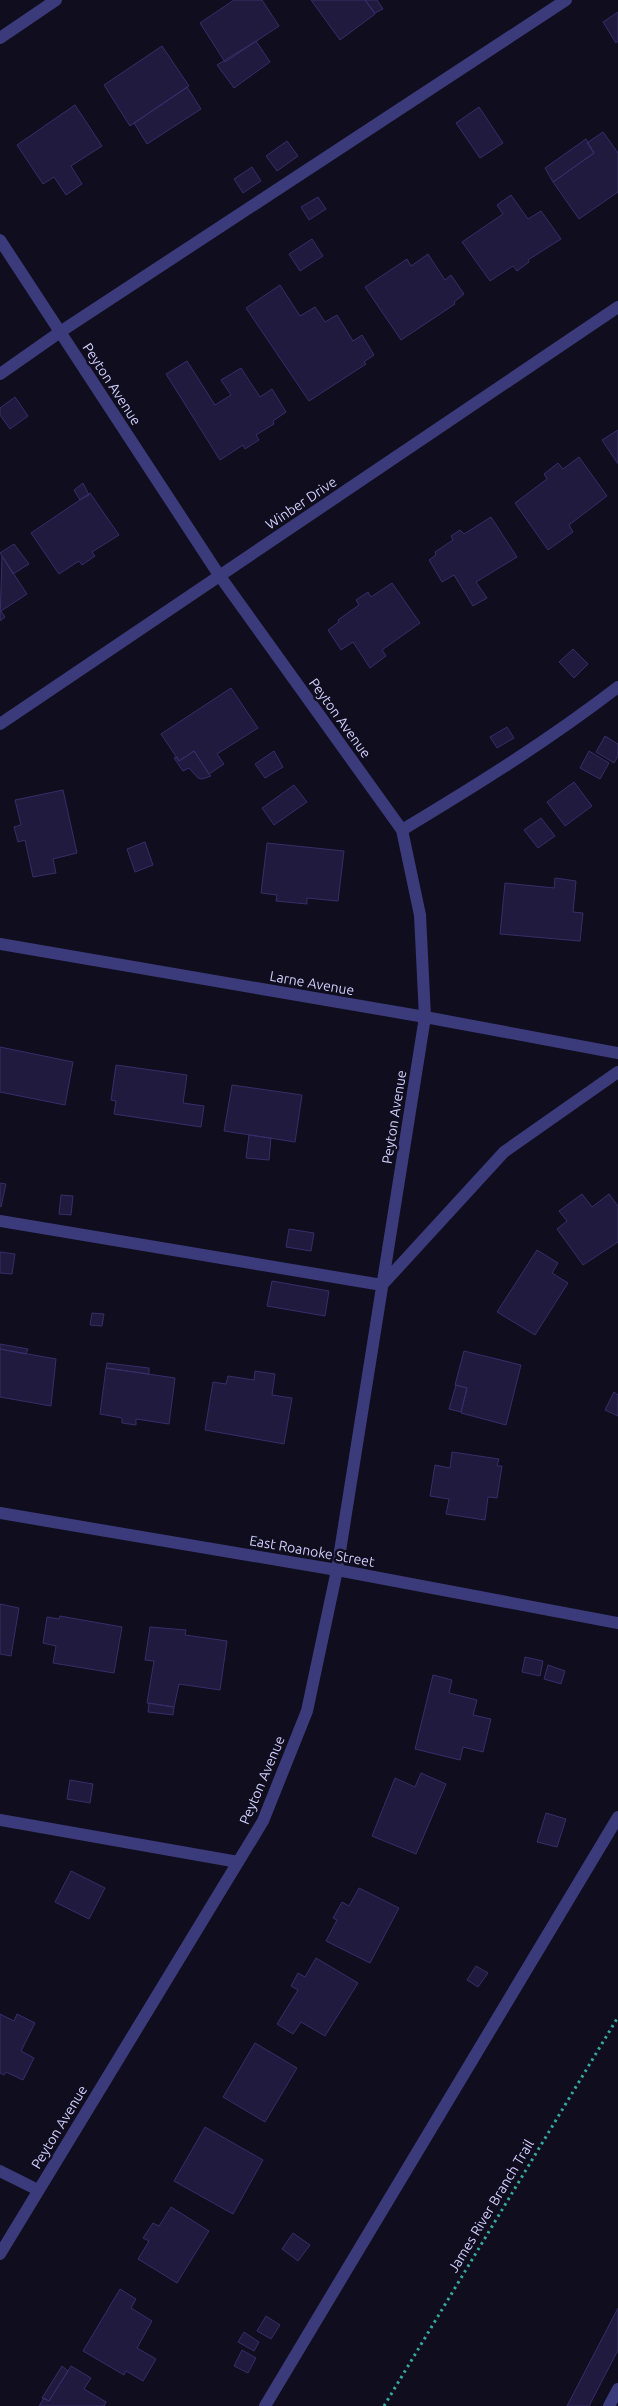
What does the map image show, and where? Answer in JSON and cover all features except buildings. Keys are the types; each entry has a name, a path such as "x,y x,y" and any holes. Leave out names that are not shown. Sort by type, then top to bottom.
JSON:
{"street":[{"path":"0,38 56,0"},
{"path":"0,374 60,332 566,0"},
{"name":"Peyton Avenue","path":"0,240 220,576 402,830 420,916 425,1017 337,1570 307,1711 263,1821 0,2254"},
{"name":"Winber Drive","path":"0,724 618,307"},
{"path":"402,830 499,772 569,725 618,687"},
{"name":"Larne Avenue","path":"0,944 425,1017 618,1054"},
{"path":"0,1222 382,1285 504,1152 618,1072"},
{"name":"East Roanoke Street","path":"0,1513 337,1570 618,1623"},
{"path":"265,2406 618,1818"},
{"path":"0,1820 238,1862"},
{"path":"0,2171 38,2190"},
{"path":"609,2406 618,2389"}],"path":[{"name":"James River Branch Trail","path":"384,2406 618,2017"}]}
